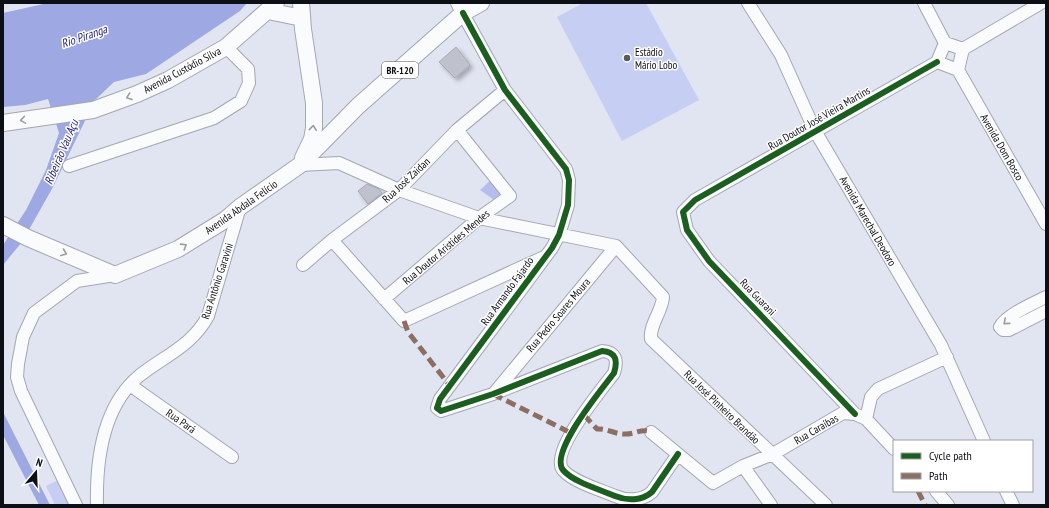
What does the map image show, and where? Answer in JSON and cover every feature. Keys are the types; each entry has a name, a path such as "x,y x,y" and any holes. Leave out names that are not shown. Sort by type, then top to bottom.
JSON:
{"main road":[{"name":"BR-120","path":"300,164 460,8 481,3"},
{"path":"269,10 302,11"},
{"name":"Avenida Custódio Silva","path":"3,123 93,110 137,94 168,80 231,43 269,10"},
{"name":"Avenida Abdala Felício","path":"115,275 178,249 225,220 240,207 300,164 312,139 314,128 314,103 302,11"},
{"path":"4,225 28,238 115,275"}],"street":[{"name":"Avenida Marechal Deodoro","path":"748,3 781,55 815,131 947,357 984,440"},
{"path":"924,3 945,43 963,49"},
{"path":"945,43 937,62 958,70 963,49 1041,3"},
{"name":"Rua Armando Fajardo","path":"460,8 504,90 566,169 570,191 564,220 559,235 440,399 436,408 441,411 493,394 602,351 610,352 616,357 617,364 614,373 571,433 561,454 560,461 562,469 571,477 599,489"},
{"path":"69,166 214,118 241,101 249,83 248,69 231,43"},
{"name":"Rua Doutor José Vieira Martins","path":"712,192 815,131 937,62"},
{"name":"Avenida Dom Bosco","path":"958,70 1046,224"},
{"name":"Rua José Zaidan","path":"303,265 332,240 399,190 457,130 504,90"},
{"name":"Rua Doutor Aristídes Mendes","path":"384,299 479,218 510,196 457,130"},
{"path":"300,164 338,163 399,190 479,218 610,245"},
{"name":"Rua Guarani","path":"712,192 696,200 683,212 687,230 709,261 861,416"},
{"name":"Rua Antônio Garavini","path":"97,505 96,471 102,440 110,415 130,386 140,376 179,350 201,328 208,316 240,207"},
{"path":"332,240 404,321 545,256"},
{"name":"Rua José Pinheiro Brandão","path":"610,245 664,297 663,304 650,333 652,339 826,505"},
{"name":"Rua Pedro Soares Moura","path":"493,394 610,245"},
{"path":"76,505 21,391 17,377 18,364 23,338 34,313 77,281 115,275"},
{"path":"1046,297 1024,308 1003,322 1000,327 1006,331 1013,329 1046,311"},
{"path":"893,448 861,416 871,397 878,389 947,357"},
{"name":"Rua Pará","path":"130,386 232,457"},
{"name":"Rua Caraíbas","path":"678,454 712,483 743,466 773,454 843,413 861,416"},
{"path":"599,489 622,499 641,501 652,492 678,454 651,432"},
{"path":"743,466 771,505"},
{"path":"599,489 614,505"},
{"path":"937,492 948,505"},
{"path":"1006,492 1013,505"}],"shaded area":[{"name":"Estádio Mário Lobo","path":"583,3 646,3 699,100 622,141 557,17"},
{"path":"492,179 507,194 497,202 480,190"},
{"path":"66,476 84,505 55,505 46,486"}],"water":[{"path":"48,3 247,3 240,11 146,74 114,82 95,100 53,187 22,242 3,265 3,245 26,210 46,170 59,133 48,99 25,105 3,107 3,13"},
{"path":"3,412 50,505 39,505 3,435"}],"building":[{"path":"456,47 470,65 455,78 439,62"},
{"path":"367,184 379,189 382,193 368,204 358,191"}],"marked path":[{"path":"404,321 408,332 450,386"},
{"path":"493,394 571,433"},
{"path":"584,415 597,429 622,434 630,434 641,431 651,432"},
{"path":"918,492 925,505"}],"cycle path":[{"path":"463,13 505,90 566,169 569,180 568,205 559,235 552,248 440,399 437,408 441,411 493,394 602,351 610,353 615,358 616,364 614,373 589,406 570,436 563,450 561,461 563,470 573,478 620,498 639,499 652,492 678,454"},
{"path":"855,414 709,261 687,230 683,212 695,200 937,62"}],"place":[{"name":"Estádio Mário Lobo","path":"627,58"}],"water label":[{"name":"Rio Piranga","path":"84,36"},
{"name":"Ribeirão Vau Açu","path":"61,152"}]}
